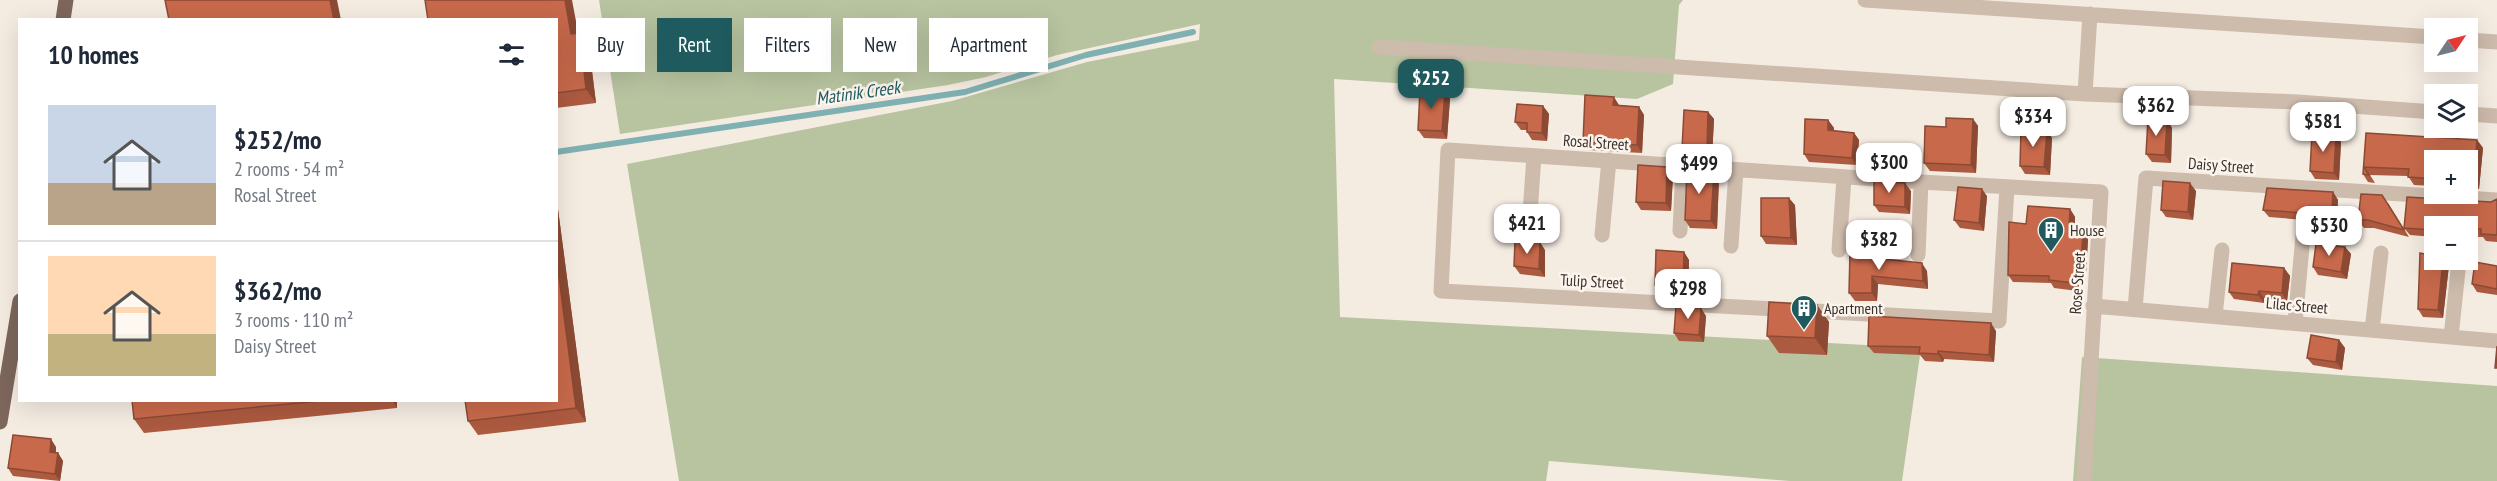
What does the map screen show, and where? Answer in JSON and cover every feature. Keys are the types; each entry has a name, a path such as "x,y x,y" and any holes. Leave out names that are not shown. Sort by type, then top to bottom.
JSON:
{"main road":[{"path":"63,18 66,0"},
{"path":"0,422 18,313"}],"street":[{"path":"1865,0 2424,36"},
{"path":"2085,94 2090,14"},
{"path":"2478,41 2497,42"},
{"path":"1379,46 2085,94 2298,102 2424,111"},
{"path":"2478,115 2497,116"},
{"name":"Rosal Street","path":"1448,150 1683,167 2101,192"},
{"name":"Tulip Street","path":"1448,150 1441,291 1999,321 2007,187"},
{"path":"1529,227 1534,156"},
{"path":"1602,235 1609,160"},
{"path":"1680,231 1683,167"},
{"path":"1731,246 1736,170"},
{"path":"1839,250 1844,177"},
{"name":"Daisy Street","path":"2135,309 2146,178 2497,200"},
{"path":"1917,255 1921,182"},
{"name":"Rose Street","path":"2084,481 2101,192"},
{"path":"2295,323 2303,236"},
{"path":"2215,316 2222,250"},
{"path":"2372,330 2381,253"},
{"path":"2451,337 2458,270"},
{"name":"Lilac Street","path":"2093,306 2497,341"}],"green space":[{"path":"599,0 1683,0 1679,5 1673,84 1637,99 1334,79 1340,317 1921,348 1902,481 1790,481 1549,461 1546,481 679,481 627,164 952,101 1087,62 1199,40 1200,24 1048,58 1048,18 929,18 929,72 1002,72 948,85 620,134 610,72 645,72 645,18 602,18"},
{"path":"2082,357 2497,386 2497,481 2073,481"}],"building":[{"path":"165,0 330,0 334,18 169,18"},
{"path":"425,0 565,0 571,34 576,33 576,72 584,72 586,89 558,93 558,18 428,18"},
{"path":"1420,90 1445,91 1442,131 1418,130"},
{"path":"1585,95 1614,97 1613,105 1639,107 1637,145 1583,142"},
{"path":"1517,104 1543,106 1542,133 1527,132 1527,123 1515,122"},
{"path":"1684,110 1708,112 1707,150 1682,149"},
{"path":"1946,118 1973,119 1971,165 1924,163 1925,126 1946,127"},
{"path":"1805,119 1828,120 1828,130 1854,133 1852,158 1804,154"},
{"path":"2148,119 2167,120 2165,155 2146,154"},
{"path":"2021,129 2047,131 2044,167 2020,166"},
{"path":"2312,133 2336,135 2334,173 2310,171"},
{"path":"2366,133 2477,140 2476,150 2424,150 2424,178 2408,177 2409,169 2364,167 2369,175 2363,174"},
{"path":"1638,165 1667,167 1666,203 1636,202"},
{"path":"1687,169 1714,170 1711,221 1685,220"},
{"path":"1874,181 1905,183 1905,207 1874,205"},
{"path":"2163,181 2190,183 2188,212 2161,210"},
{"path":"1958,187 1982,189 1979,223 1954,220"},
{"path":"2267,188 2333,192 2330,243 2313,241 2317,214 2263,210"},
{"path":"2361,194 2382,195 2404,230 2368,220 2358,220"},
{"path":"2407,197 2424,198 2424,204 2478,204 2478,201 2491,202 2497,199 2497,235 2481,234 2481,229 2478,229 2478,216 2424,216 2424,229 2404,228"},
{"path":"1761,198 1789,198 1791,238 1761,236"},
{"name":"House","path":"2028,206 2070,209 2069,230 2083,231 2081,265 2075,265 2073,283 2049,280 2049,276 2008,275 2009,222 2026,224"},
{"path":"1515,241 1540,242 1539,269 1514,266"},
{"path":"2316,244 2345,247 2341,272 2313,267"},
{"path":"1656,250 1684,252 1683,286 1655,285"},
{"path":"1850,251 1873,251 1873,258 1922,263 1923,281 1872,276 1872,293 1849,293"},
{"path":"2420,253 2424,254 2424,270 2442,270 2438,310 2418,309"},
{"path":"2232,263 2284,268 2282,293 2259,291 2258,295 2229,292"},
{"path":"2478,263 2497,266 2497,289 2472,284 2474,270 2478,270"},
{"path":"558,269 576,408 468,421 465,402 558,402"},
{"path":"1769,302 1817,305 1815,338 1767,336"},
{"path":"1676,306 1701,308 1699,335 1674,333"},
{"path":"1869,316 1991,323 1989,355 1938,351 1938,354 1919,353 1920,347 1868,346"},
{"path":"2311,335 2339,340 2336,362 2307,358"},
{"path":"132,402 309,402 134,419"},
{"path":"13,435 51,439 50,452 58,453 55,474 8,468"}],"waterway":[{"name":"Matinik Creek","path":"558,152 965,92 1086,55 1193,32"}],"place":[{"name":"House","path":"2051,253"},
{"name":"Apartment","path":"1804,331"}]}
